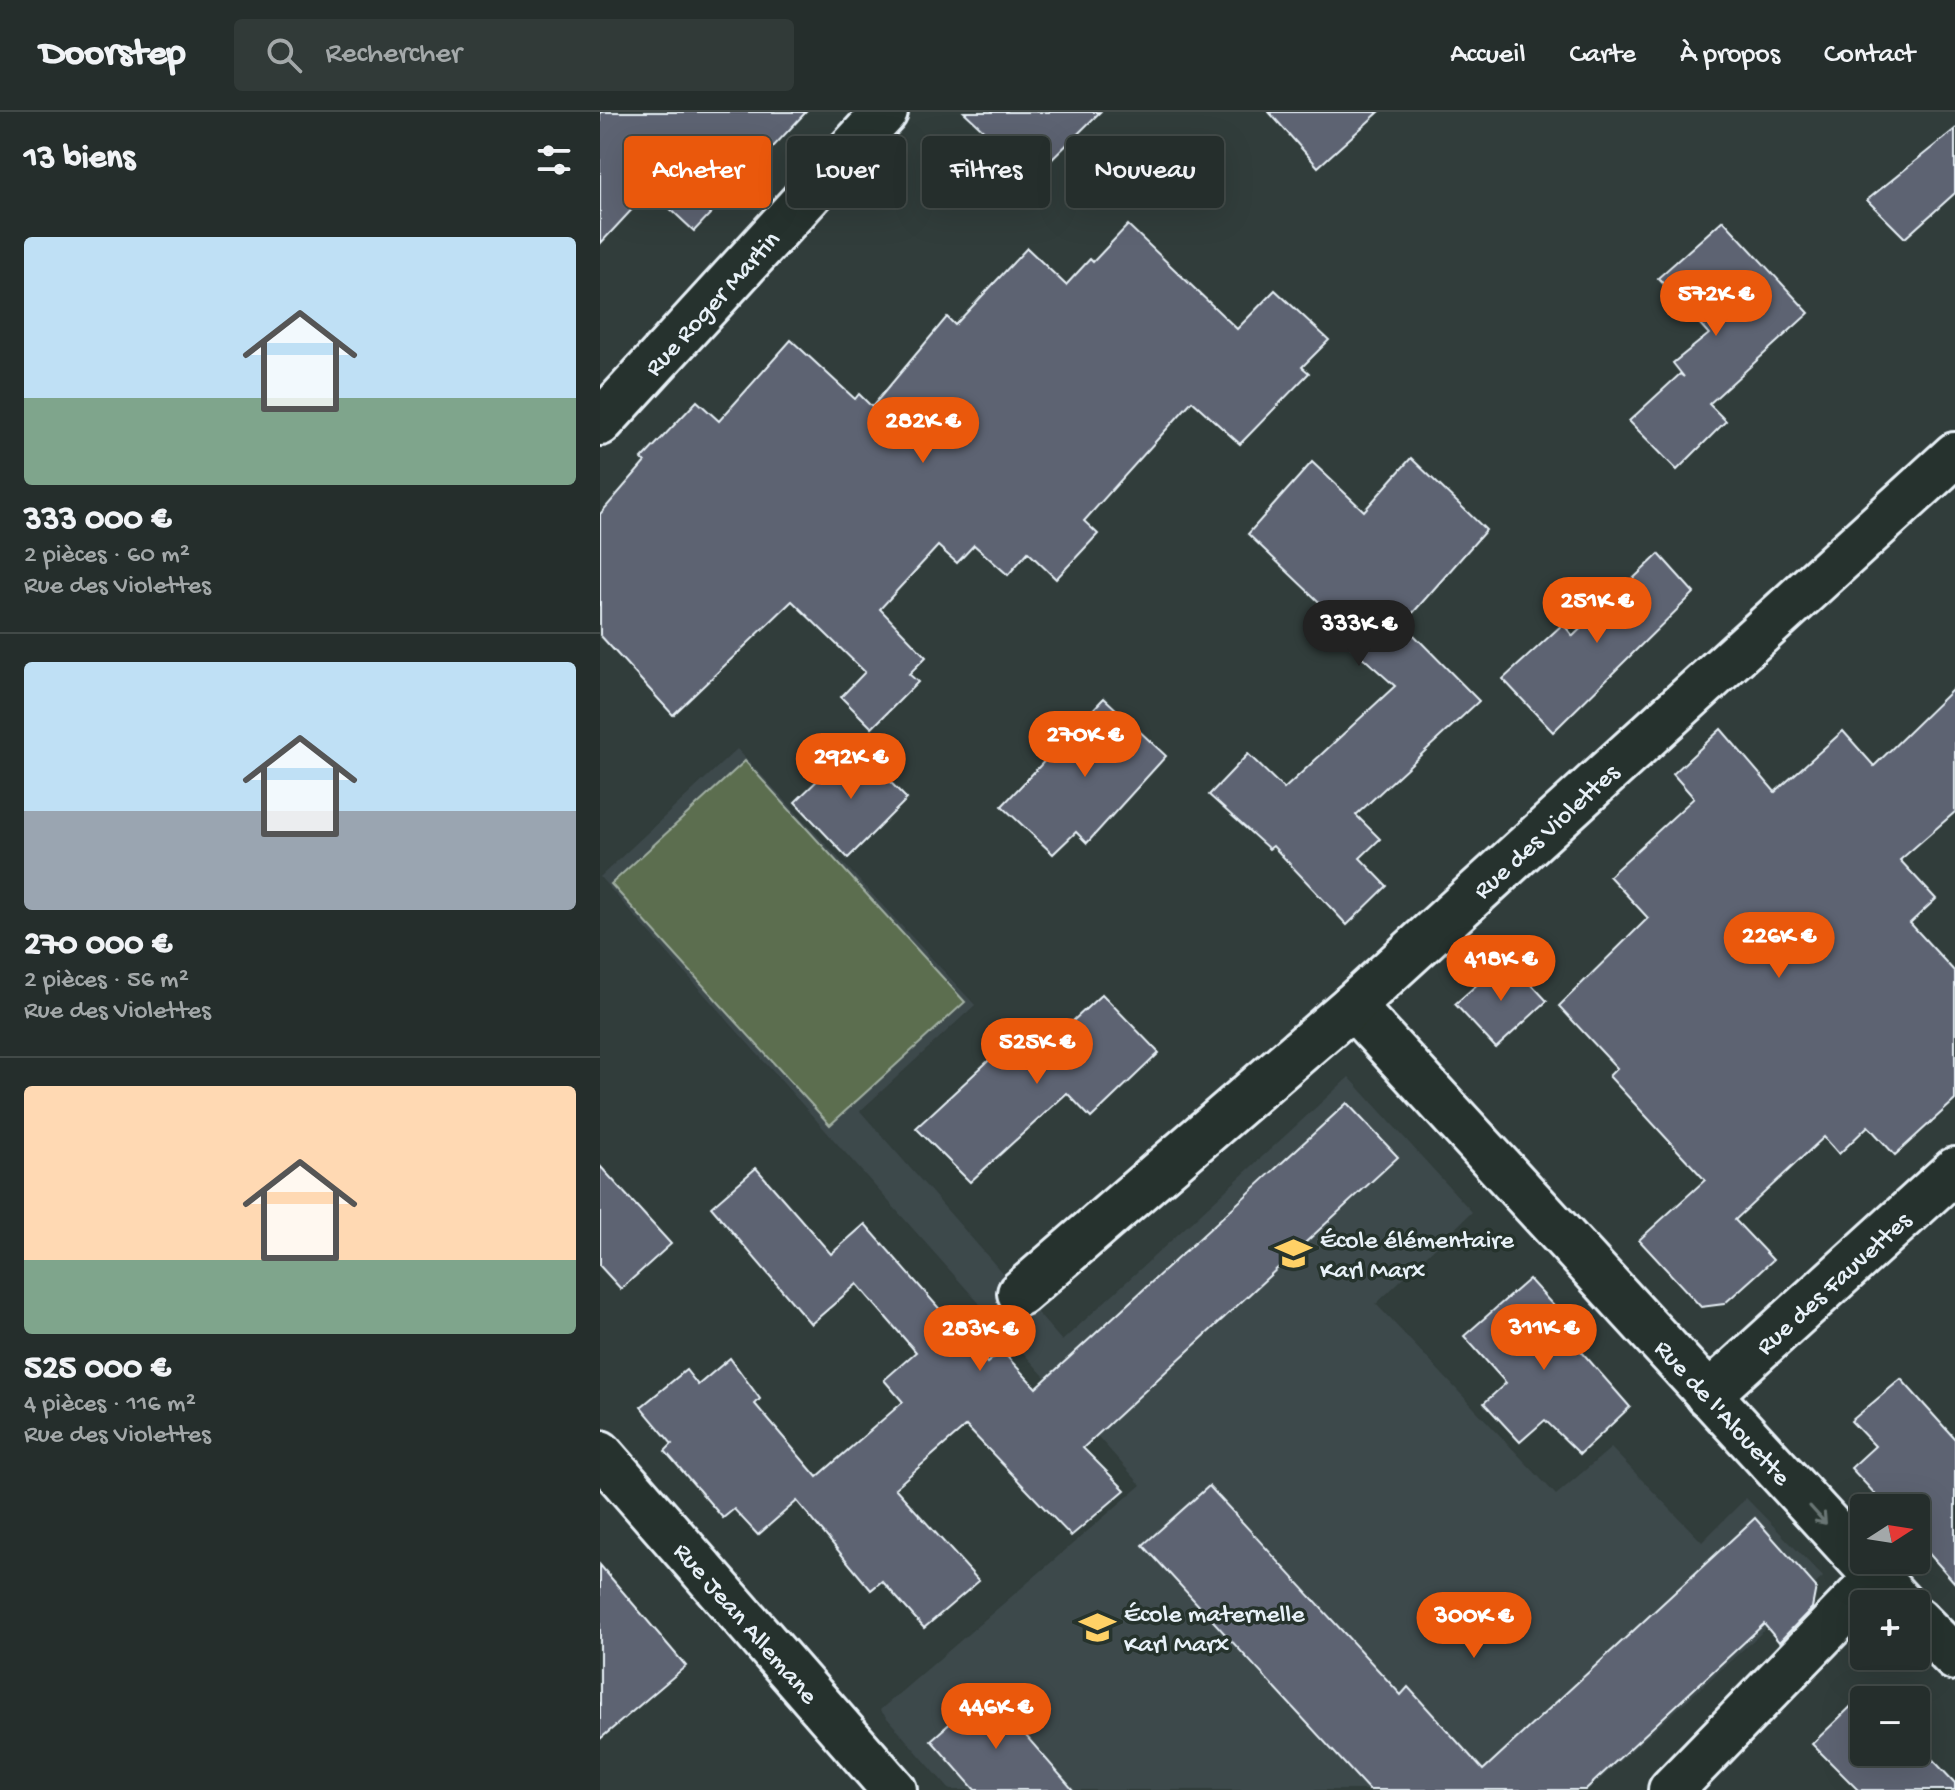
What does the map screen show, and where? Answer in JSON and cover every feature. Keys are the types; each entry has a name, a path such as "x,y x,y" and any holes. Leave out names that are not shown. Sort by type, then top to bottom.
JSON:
{"street":[{"name":"Rue Roger Martin","path":"600,423 885,112"},
{"name":"Rue des Violettes","path":"1020,1293 1352,1006 1955,455"},
{"name":"Rue de l'Alouette","path":"1352,1006 1887,1590"},
{"name":"Rue des Fauvettes","path":"1708,1395 1955,1170"},
{"name":"Rue Jean Allemane","path":"600,1453 894,1790"},
{"path":"1671,1790 1850,1626"},
{"path":"1930,1633 1955,1658"}],"shaded area":[{"name":"École élémentaire Karl Marx","path":"737,749 975,1005 860,1111 1062,1341 1349,1077 1472,1212 1376,1304 1556,1495 1611,1448 1702,1542 1746,1498 1823,1577 1588,1790 950,1790 880,1710 1141,1485 600,877"}],"green space":[{"path":"745,761 965,1002 830,1125 611,884"}],"building":[{"path":"600,112 806,112 771,149 771,136 624,136 624,208 633,208 600,244"},
{"path":"964,112 1100,112 1076,136 1066,136 1066,145 1050,161 1050,136 990,136"},
{"path":"1269,112 1379,112 1318,167"},
{"path":"1955,129 1955,193 1905,238 1867,200"},
{"path":"669,208 716,208 694,231"},
{"path":"1723,220 1809,313 1709,404 1726,421 1677,470 1629,421 1680,374 1684,377 1673,363 1709,334 1658,278"},
{"path":"1128,225 1237,329 1275,290 1329,340 1302,367 1309,373 1240,444 1192,401 1084,521 1098,534 1056,579 1028,552 1008,575 974,545 957,563 938,546 880,609 926,657 909,674 918,682 872,728 841,697 865,672 792,601 673,715 600,635 600,514 645,462 642,459 697,401 719,421 791,340 855,399 859,394 872,407 947,317 955,325 1027,248 1066,285"},
{"path":"1411,458 1486,530 1403,624 1479,701 1356,815 1380,839 1360,858 1387,886 1347,925 1273,846 1269,849 1209,795 1248,754 1284,789 1395,686 1351,647 1358,639 1248,534 1312,462 1364,511"},
{"path":"1659,554 1694,593 1553,732 1503,679 1563,624 1573,636"},
{"path":"1955,687 1955,812 1900,860 1936,899 1910,923 1955,972 1955,1100 1895,1155 1868,1126 1839,1154 1824,1137 1735,1220 1773,1260 1724,1304 1701,1307 1639,1240 1705,1180 1609,1076 1617,1068 1559,1006 1648,918 1609,876 1694,798 1673,774 1721,729 1775,792 1843,731 1874,766"},
{"path":"1104,698 1166,756 1087,843 1076,832 1053,854 1002,806"},
{"path":"854,745 907,799 848,858 795,802"},
{"path":"1507,958 1547,1001 1496,1048 1455,1004"},
{"path":"1102,994 1159,1053 1091,1118 1067,1093 970,1182 916,1128 1014,1037 1033,1058"},
{"path":"1347,1103 1398,1157 1083,1448 1125,1490 1071,1536 966,1426 895,1488 979,1581 924,1628 882,1581 871,1590 797,1501 758,1535 734,1509 723,1518 665,1451 672,1444 641,1407 686,1370 698,1385 730,1358 760,1399 755,1404 817,1477 903,1402 884,1380 916,1352 857,1284 811,1324 711,1207 756,1168 831,1254 865,1224 987,1363 1002,1351 1036,1388"},
{"path":"600,1166 671,1244 621,1289 600,1266"},
{"path":"1529,1279 1574,1328 1567,1335 1630,1407 1580,1454 1545,1420 1520,1442 1484,1403 1506,1383 1464,1336"},
{"path":"1901,1379 1955,1439 1955,1583 1930,1555 1930,1494 1875,1494 1851,1468 1875,1446 1851,1421"},
{"path":"1209,1486 1401,1695 1408,1687 1483,1770 1755,1518 1816,1587 1812,1608 1779,1642 1764,1624 1585,1790 1369,1790 1143,1545"},
{"path":"600,1565 686,1666 600,1739"},
{"path":"987,1691 1073,1790 975,1790 931,1740"},
{"path":"1850,1707 1850,1766 1930,1766 1930,1757 1955,1783 1955,1790 1858,1790 1812,1744"}],"place":[{"name":"École élémentaire Karl Marx","path":"1294,1253"},
{"name":"École maternelle Karl Marx","path":"1098,1627"}]}
